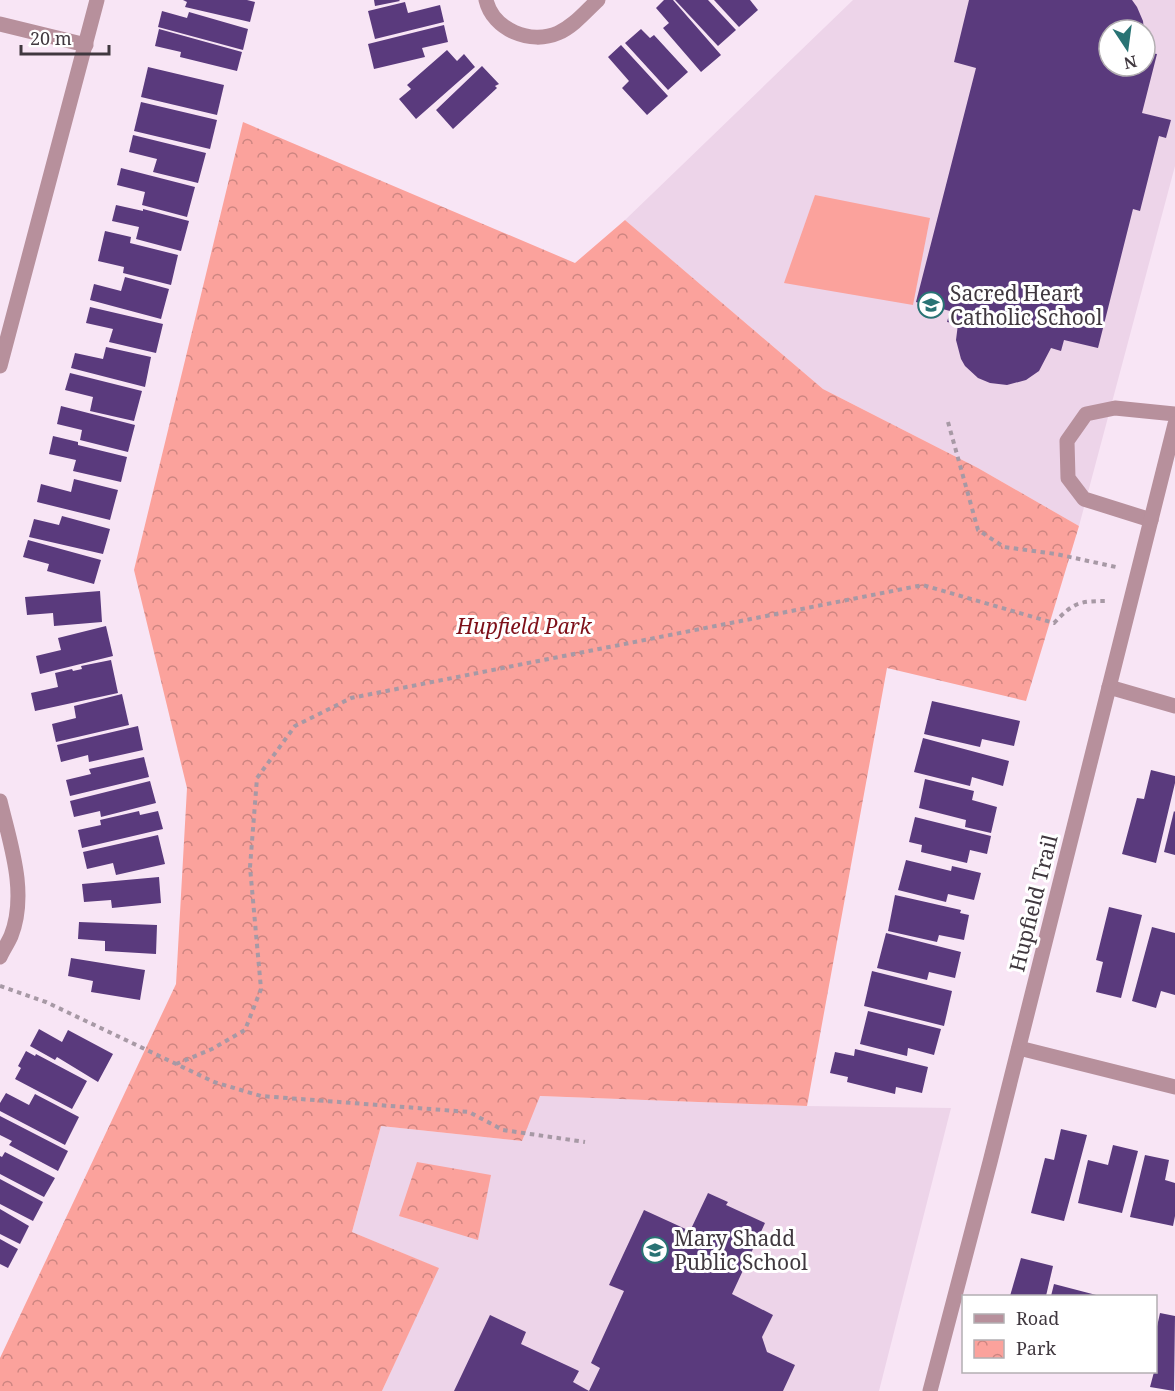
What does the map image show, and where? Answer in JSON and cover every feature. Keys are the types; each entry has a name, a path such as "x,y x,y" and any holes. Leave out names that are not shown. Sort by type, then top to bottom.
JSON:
{"street":[{"path":"0,366 97,0"},
{"path":"486,0 492,14 500,23 513,32 536,37 552,35 570,27 598,0"},
{"path":"0,24 86,45"},
{"path":"1151,520 1084,499 1068,478 1067,441 1086,414 1115,408 1175,414"},
{"name":"Hupfield Trail","path":"930,1391 1019,1048 1175,424"},
{"path":"1109,687 1175,706"},
{"path":"0,801 15,863 17,902 11,934 0,957"},
{"path":"1019,1048 1175,1087"}],"path":[{"path":"948,422 978,530 1004,547 1056,554 1138,572"},
{"path":"177,1064 213,1049 245,1030 261,989 250,867 257,778 294,726 351,698 923,585 1054,623 1070,606 1087,601 1131,601"},
{"path":"0,986 46,1002 214,1082 261,1096 469,1112 503,1130 585,1143"}],"shaded area":[{"name":"Sacred Heart Catholic School","path":"853,0 1175,0 1175,166 1079,526 978,468 823,389 625,220"},
{"name":"Mary Shadd Public School","path":"539,1096 807,1106 951,1108 879,1391 382,1391 438,1268 352,1232 381,1126 521,1141"}],"green space":[{"name":"Hupfield Park","path":"243,122 575,263 625,220 823,389 978,468 1079,526 1026,701 887,668 807,1106 540,1096 522,1141 381,1126 352,1232 439,1268 382,1391 0,1391 0,1358 176,984 187,788 134,570"},
{"path":"815,195 930,218 913,305 784,283"},
{"path":"417,1162 491,1175 478,1240 399,1216"}],"building":[{"path":"183,0 255,2 250,22 185,7 187,2"},
{"path":"374,0 399,0 400,1 375,6"},
{"path":"664,0 673,0 721,55 701,72 663,28 669,23 656,8"},
{"path":"675,0 708,0 736,30 718,46"},
{"path":"714,0 750,0 758,10 739,27"},
{"path":"969,0 1132,0 1142,18 1097,18 1097,78 1151,78 1142,113 1171,120 1166,138 1159,136 1140,211 1133,209 1098,348 1064,340 1061,351 1051,348 1039,371 1026,380 1007,385 990,383 978,378 965,366 956,340 958,324 947,322 950,311 916,302 976,68 954,62"},
{"path":"405,2 408,13 440,5 444,22 375,39 368,11"},
{"path":"162,11 187,18 189,12 248,29 243,50 158,27"},
{"path":"444,25 448,42 422,48 425,57 374,69 368,44"},
{"path":"159,29 242,52 237,71 180,57 181,52 155,46"},
{"path":"641,29 650,38 654,35 688,72 668,90 625,43"},
{"path":"621,45 668,96 647,115 622,88 629,81 608,57"},
{"path":"447,50 457,61 464,54 475,67 416,119 399,99 411,89 407,85"},
{"path":"482,66 499,84 453,129 436,110"},
{"path":"148,67 224,85 217,115 141,97"},
{"path":"141,102 217,120 210,149 134,131"},
{"path":"133,135 206,153 198,183 153,172 157,159 129,152"},
{"path":"121,168 195,187 187,217 142,205 145,192 117,185"},
{"path":"116,205 143,211 143,209 189,221 181,251 136,239 139,227 112,221"},
{"path":"105,231 131,237 130,243 178,255 171,285 123,273 124,267 98,261"},
{"path":"125,277 169,289 161,319 90,300 94,284 121,291"},
{"path":"90,307 163,324 156,353 109,342 113,329 86,323"},
{"path":"106,347 151,357 145,387 71,368 75,353 103,359"},
{"path":"70,373 142,391 134,421 90,411 93,397 65,390"},
{"path":"61,406 135,425 128,452 80,440 82,430 57,424"},
{"path":"53,436 78,442 78,445 127,457 121,482 73,471 76,460 49,454"},
{"path":"74,479 118,490 110,520 37,502 41,484 71,492"},
{"path":"62,516 110,529 103,554 29,537 34,519 59,525"},
{"path":"28,540 101,560 94,584 47,571 49,564 23,557"},
{"path":"100,591 102,622 54,626 53,613 27,615 25,597"},
{"path":"106,626 113,656 40,674 36,656 61,650 58,638"},
{"path":"111,660 118,693 35,711 31,693 58,687 55,673 82,669 81,666"},
{"path":"122,694 129,725 56,742 52,724 76,718 74,706"},
{"path":"932,701 1020,721 1014,746 982,739 980,747 924,734"},
{"path":"138,726 143,750 89,762 88,755 61,762 57,745"},
{"path":"923,738 1009,761 1003,786 972,777 970,786 914,772"},
{"path":"144,757 149,777 70,796 66,780 91,774 89,769"},
{"path":"1151,770 1175,776 1156,863 1122,854 1137,798 1144,799"},
{"path":"925,779 974,791 972,800 997,807 991,833 965,827 966,820 919,808"},
{"path":"150,781 156,803 101,817 100,811 74,817 70,801"},
{"path":"139,811 140,815 158,811 163,829 82,848 78,830 101,825 100,820"},
{"path":"1175,812 1175,855 1164,852"},
{"path":"915,817 991,836 987,854 970,850 967,863 921,852 922,845 909,842"},
{"path":"158,835 165,864 116,875 113,863 87,869 83,852"},
{"path":"906,860 951,871 952,866 981,873 974,900 948,894 946,902 898,890"},
{"path":"159,877 161,903 112,908 111,900 84,902 82,884"},
{"path":"895,895 961,910 960,913 969,915 964,940 939,935 937,942 888,931"},
{"path":"1109,907 1142,915 1121,998 1096,992 1103,962 1096,960"},
{"path":"79,922 157,925 156,954 105,951 105,941 78,939"},
{"path":"1152,927 1175,933 1175,995 1161,991 1156,1008 1132,1001"},
{"path":"886,933 961,952 955,978 929,972 927,980 877,968"},
{"path":"71,958 145,970 140,1000 91,992 93,981 68,976"},
{"path":"872,971 952,991 944,1026 864,1006"},
{"path":"868,1011 941,1029 934,1055 908,1048 907,1056 860,1044"},
{"path":"39,1029 62,1042 68,1030 113,1054 98,1082 57,1057 55,1060 30,1046"},
{"path":"855,1049 928,1067 922,1093 896,1087 895,1094 847,1082 848,1077 830,1073 835,1052 854,1056"},
{"path":"26,1051 87,1081 72,1109 15,1079 21,1068 18,1066"},
{"path":"6,1093 29,1105 35,1094 79,1117 65,1145 0,1111 0,1103"},
{"path":"0,1116 68,1151 58,1171 9,1145 12,1141 0,1135"},
{"path":"1061,1129 1087,1135 1064,1221 1031,1213 1045,1158 1054,1160"},
{"path":"1113,1145 1138,1151 1122,1213 1078,1203 1088,1160 1108,1165"},
{"path":"5,1152 55,1178 44,1197 0,1174 0,1156 2,1157"},
{"path":"1145,1155 1169,1160 1165,1180 1175,1183 1173,1226 1130,1217"},
{"path":"0,1179 43,1202 33,1221 0,1204"},
{"path":"708,1193 728,1202 726,1205 765,1223 732,1294 773,1315 762,1337 767,1352 795,1365 783,1391 589,1391 600,1368 591,1363 624,1291 609,1285 644,1210 690,1231"},
{"path":"0,1209 29,1226 20,1244 0,1234"},
{"path":"0,1239 18,1249 8,1268 0,1264"},
{"path":"1021,1258 1053,1266 1046,1295 1010,1295"},
{"path":"1054,1284 1096,1295 1051,1295"},
{"path":"1160,1313 1175,1316 1174,1391 1150,1387 1154,1373 1157,1373 1157,1326"},
{"path":"490,1315 526,1332 521,1344 579,1371 573,1382 589,1391 454,1391"}],"place":[{"name":"Sacred Heart Catholic School","path":"931,305"},
{"name":"Mary Shadd Public School","path":"655,1250"}]}
